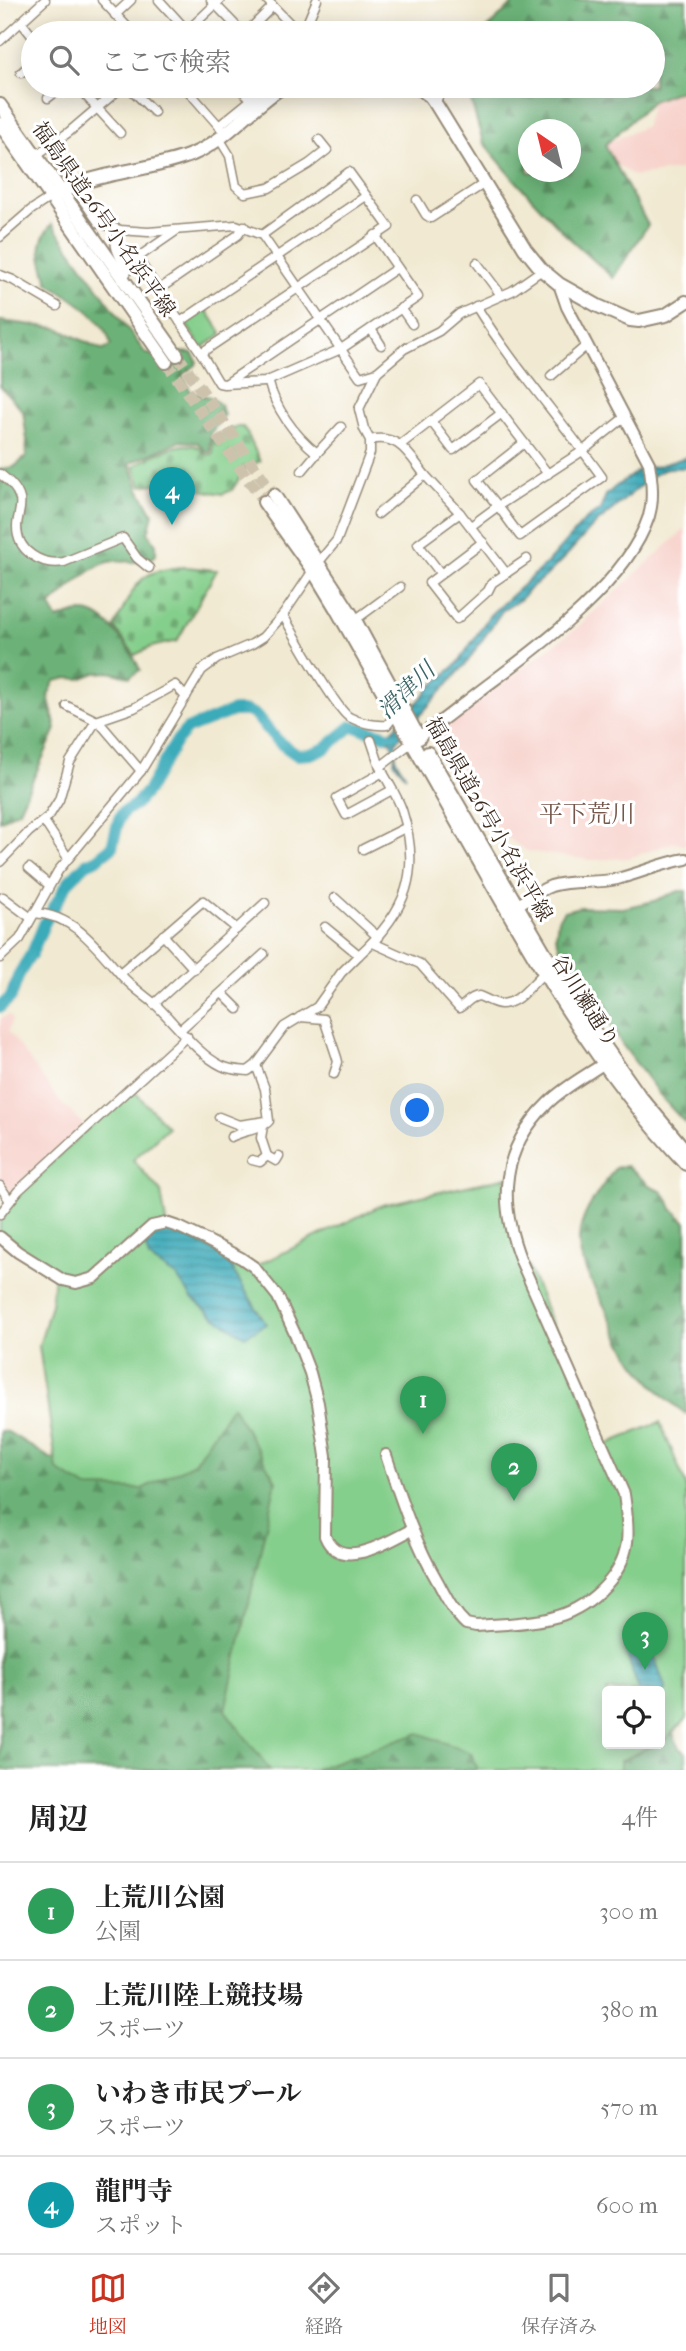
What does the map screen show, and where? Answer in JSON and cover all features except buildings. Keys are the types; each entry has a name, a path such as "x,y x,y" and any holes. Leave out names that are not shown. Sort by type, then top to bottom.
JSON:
{"main road":[{"path":"56,195 87,181 174,161 195,153 263,98"},
{"path":"430,98 525,249 542,270 559,284 630,320 639,321 666,315 686,302"},
{"name":"福島県道26号小名浜平線","path":"0,105 35,156 56,195"},
{"path":"0,124 56,195 172,358"},
{"name":"福島県道26号小名浜平線","path":"269,498 355,620 400,716 513,909 573,1001 607,1061 686,1151"},
{"path":"316,568 400,716"},
{"name":"谷川瀬通り","path":"513,909 544,973 643,1116 686,1164"}],"street":[{"path":"21,21 45,0"},
{"path":"102,0 120,21"},
{"path":"115,15 131,0"},
{"path":"159,0 177,21"},
{"path":"307,21 317,0"},
{"path":"198,21 216,1 234,21"},
{"path":"254,21 270,3 289,21"},
{"path":"0,41 20,22"},
{"path":"88,98 120,133"},
{"path":"35,156 69,132 109,98"},
{"path":"140,98 153,112"},
{"path":"195,98 221,132 231,159 236,186 245,192 269,188 309,164 327,150 319,140"},
{"path":"249,98 254,103 258,98"},
{"path":"436,104 438,98"},
{"path":"201,354 388,227 349,172 262,234"},
{"path":"417,200 426,215 431,218 485,183"},
{"path":"73,186 99,223 120,230 244,226 262,234 360,377 377,372"},
{"path":"0,237 31,209 56,195"},
{"path":"180,322 366,196"},
{"path":"158,290 238,236 244,226"},
{"path":"118,283 127,272 115,248 114,239 120,230"},
{"path":"176,230 137,258 219,383 224,384 268,380 341,349 418,297 375,236"},
{"path":"477,263 501,295"},
{"path":"224,384 397,268"},
{"path":"0,958 20,939 36,915 49,885 68,858 141,771 202,670 216,659 264,637 337,540 368,461 370,440 359,409 377,372 404,349 434,334 458,314 519,286 542,270"},
{"path":"0,275 57,306"},
{"path":"392,790 346,815 337,798 381,769 414,737 555,635 611,577 636,544 649,516 652,488 649,463 566,307 559,284"},
{"path":"476,306 500,344 602,477 520,537 477,480 524,443"},
{"path":"401,308 412,324"},
{"path":"371,329 381,345"},
{"path":"551,376 587,345"},
{"path":"268,380 272,397 302,441 317,453"},
{"path":"400,445 479,384 548,474"},
{"path":"431,422 453,450 502,413"},
{"path":"471,526 583,450 625,416"},
{"path":"302,471 341,427"},
{"path":"370,440 388,438 400,445 471,526 506,573"},
{"path":"0,474 17,490 21,502 18,536 35,558 55,564 64,562 123,538 136,558 149,568"},
{"path":"378,514 425,475"},
{"path":"441,574 418,544 460,513"},
{"path":"483,542 429,583 457,619 488,591 492,583 527,559"},
{"path":"355,620 400,587"},
{"path":"283,615 348,716 374,726 387,725 400,716"},
{"path":"0,862 29,832 44,821 60,800 70,762 96,721 134,708 175,684 186,697"},
{"path":"67,706 80,710 96,721 141,771"},
{"path":"3,897 36,915 54,916 73,925 91,940 120,973 224,1067 248,1071 256,1065 284,1027 317,1007 341,973 393,918 406,893 411,861 402,810 381,769 371,740"},
{"path":"44,821 68,858"},
{"path":"363,849 405,828"},
{"path":"513,909 549,887 618,878 686,859"},
{"path":"29,868 49,885"},
{"path":"335,898 375,940 420,964 459,1008 464,1006 468,999 478,996 498,1004 519,998 544,973"},
{"path":"120,973 204,901 237,929"},
{"path":"154,1004 265,903"},
{"path":"325,927 359,955"},
{"path":"163,935 194,969"},
{"path":"0,1214 10,1201 264,954"},
{"path":"222,993 238,1009"},
{"path":"297,1017 324,1019 337,1058 334,1074"},
{"path":"386,1454 411,1530 452,1608 466,1624 476,1626 549,1619 566,1613 595,1595 617,1569 628,1535 624,1494 511,1237 506,1196 511,1162 523,1133 549,1102 607,1061"},
{"path":"256,1065 265,1088 266,1123 261,1138 267,1156 276,1161 279,1156"},
{"path":"219,1117 239,1125 266,1123"},
{"path":"231,1137 266,1123"},
{"path":"252,1160 260,1162 267,1156"},
{"path":"0,1186 10,1201"},
{"path":"0,1237 18,1252 63,1280 76,1283 94,1278 152,1226 166,1223 241,1258 254,1267 278,1297 310,1373 318,1403 326,1456 325,1531 328,1544 341,1552 361,1553 411,1530"}],"shaded area":[{"path":"686,86 686,169 634,176 611,161 604,145 646,126 652,101 665,98 665,95"},
{"path":"686,528 686,845 672,843 629,858 590,860 527,851 500,833 438,731 574,630"},
{"path":"9,1015 12,1019 8,1031 60,1102 84,1125 8,1192 0,1181 0,1019"}],"green space":[{"path":"517,0 686,0 686,88 665,96 665,21 495,21"},
{"path":"470,98 660,98 652,101 605,145 648,225 613,278 565,234 513,178 483,142"},
{"path":"52,224 146,354 151,354 163,365 182,352 192,353 197,361 196,365 182,375 191,392 210,397 221,405 224,415 210,434 210,452 206,452 198,443 180,441 130,463 139,489 153,514 148,533 156,544 156,555 138,562 115,561 102,564 78,580 51,605 58,619 81,612 101,619 118,634 140,670 130,677 109,672 95,673 80,679 55,681 48,695 56,729 19,810 0,821 0,469 14,467 26,457 27,440 23,411 0,386 0,321 57,328 103,350 111,345 102,325 94,316 48,283 41,246"},
{"path":"206,309 222,334 202,348 185,323"},
{"path":"235,427 243,427 260,461 246,468 232,490 223,494 161,483 141,486 134,466 165,450 183,445 198,447 206,455 213,454 212,439"},
{"path":"186,567 217,570 177,641 151,647 135,655 114,627 133,591 139,582 156,571"},
{"path":"686,891 686,1124 663,1099 621,1043 585,979 564,960 556,936 558,919 564,911 580,907 623,908 654,901"},
{"path":"131,1088 168,1127 133,1160 161,1192 166,1223 254,1267 382,1205 507,1177 507,1216 603,1446 660,1422 686,1485 686,1720 665,1739 665,1686 602,1686 602,1749 645,1749 620,1761 620,1770 478,1770 471,1753 419,1733 312,1770 270,1770 225,1710 276,1481 232,1406 194,1463 142,1489 87,1488 57,1470 39,1346 51,1304 54,1275 0,1237 0,1214 10,1201"},
{"path":"627,1166 649,1185 660,1190 672,1209 686,1222 686,1414 659,1390 628,1353 591,1281 579,1247 580,1229 587,1211 615,1168"},
{"path":"232,1370 391,1674 489,1770 0,1770 0,1431 8,1432 50,1458 90,1467"},
{"path":"671,1728 679,1748 686,1753 686,1770 603,1770 630,1749 665,1749 665,1730"}],"water":[{"path":"686,457 686,468 668,468 653,475 591,528 521,599 502,611 466,664 396,742 396,760 406,776 394,762 392,742 370,735 371,728 389,732 394,729 432,686 458,663 490,615 547,563 585,520 600,510 606,495 615,487 642,468 655,467"},
{"path":"160,1229 173,1230 224,1256 266,1324 245,1336 213,1316 192,1298 177,1277 149,1258 146,1248 148,1236"},
{"path":"649,1641 665,1686 637,1686 625,1649"}],"waterway":[{"name":"滑津川","path":"0,1007 11,997 19,974 69,881 86,864 112,847 123,812 136,804 148,790 177,740 187,729 233,711 246,711 254,714 280,743 297,755 324,749 352,726 385,735"}],"tunnel":[{"path":"177,355 274,495"},
{"path":"166,362 264,502"}],"place":[{"name":"龍門寺","path":"172,525"},
{"name":"上荒川公園","path":"423,1434"},
{"name":"上荒川陸上競技場","path":"514,1501"},
{"name":"いわき市民プール","path":"645,1670"}],"district":[{"name":"平下荒川","path":"587,814"}]}
